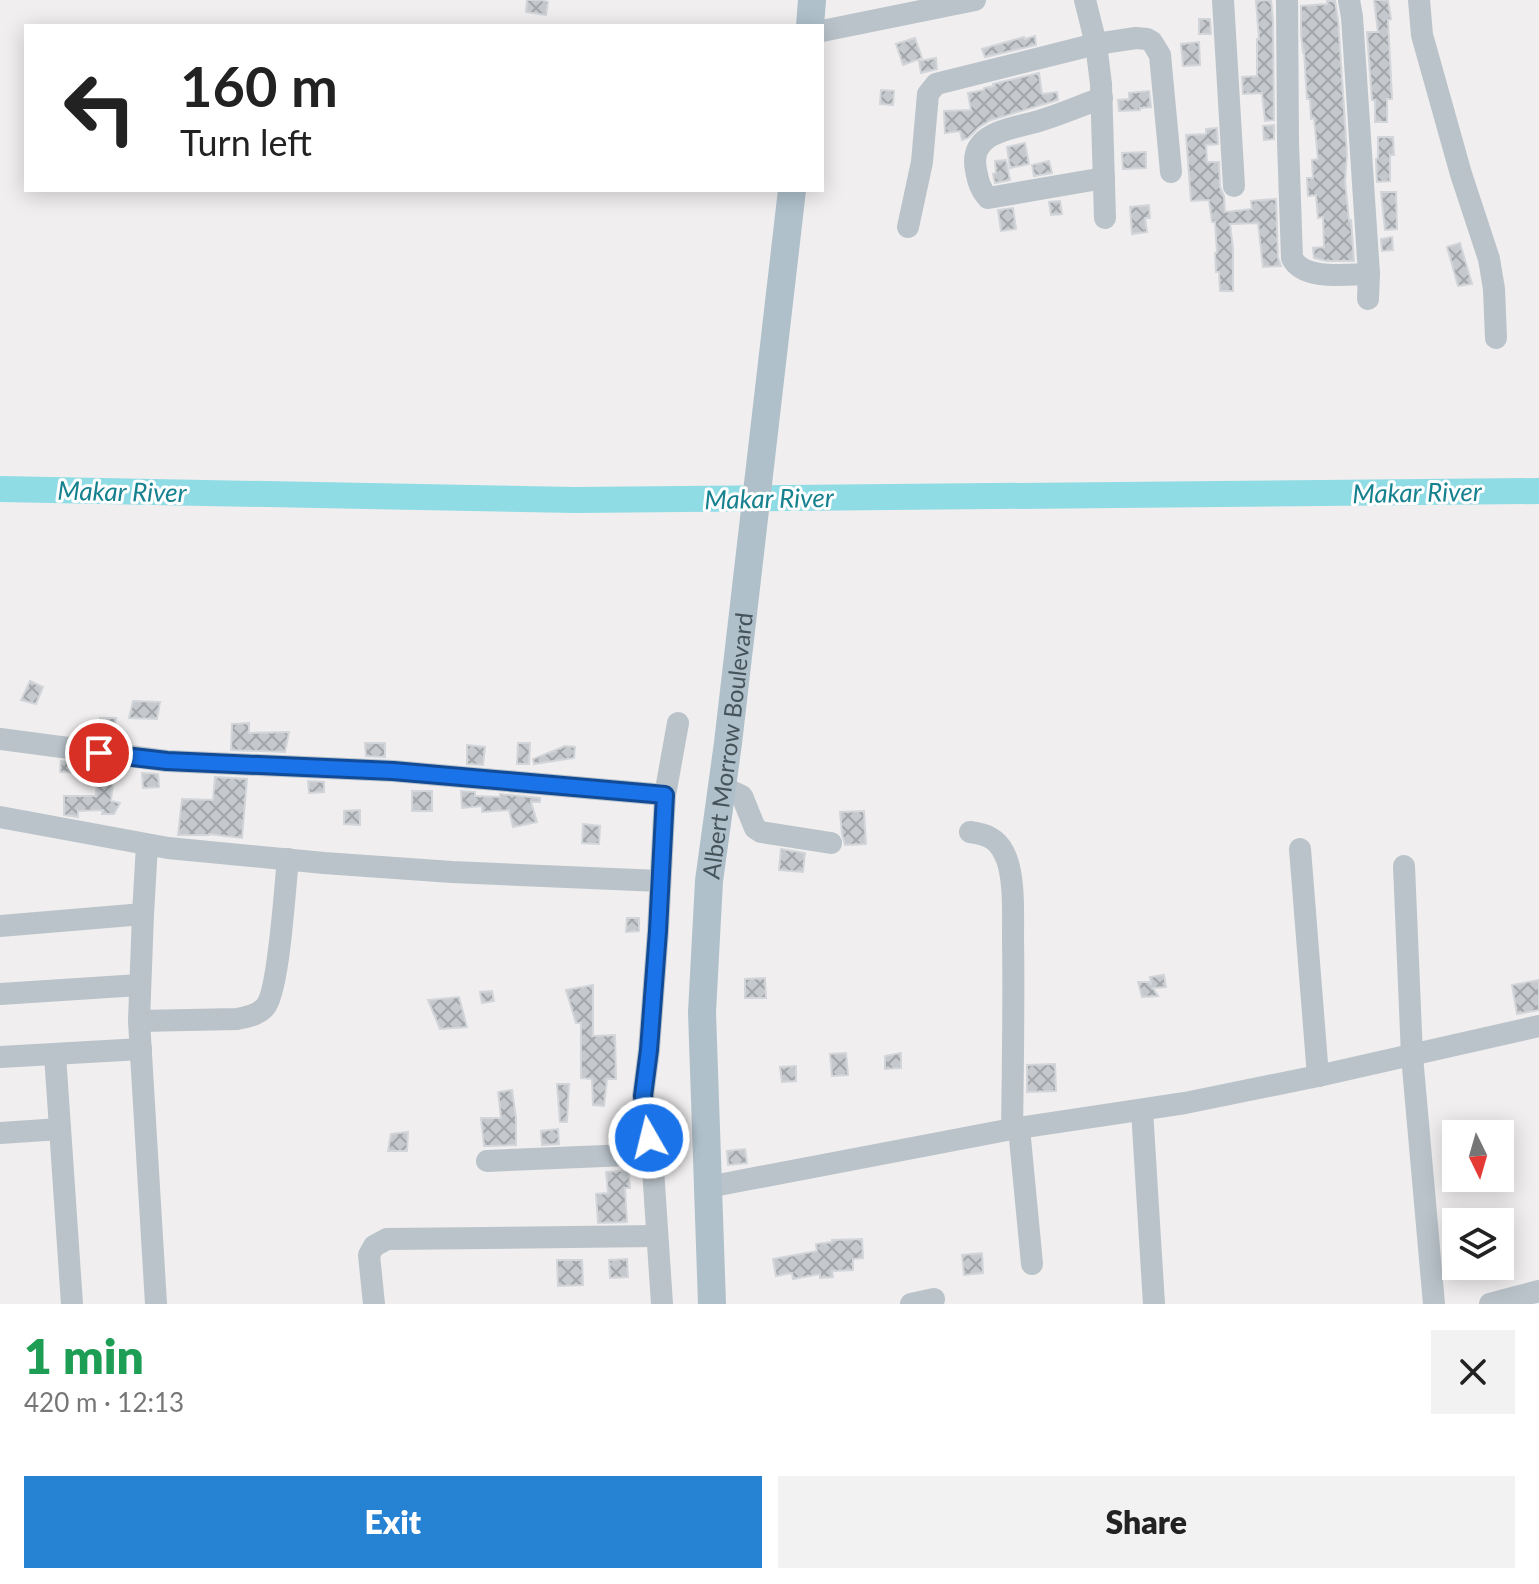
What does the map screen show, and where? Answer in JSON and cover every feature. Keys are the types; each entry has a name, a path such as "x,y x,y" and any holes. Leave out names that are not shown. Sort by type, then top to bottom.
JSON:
{"main road":[{"path":"810,24 812,0"},
{"name":"Albert Morrow Boulevard","path":"712,1304 702,1012 709,881 728,743 792,192"}],"street":[{"path":"824,31 971,0"},
{"path":"1085,0 1096,44 1102,98 1105,218"},
{"path":"1223,0 1234,186"},
{"path":"1287,0 1292,258 1301,269 1312,272 1369,274"},
{"path":"1349,0 1369,274 1368,299"},
{"path":"1419,0 1422,35 1461,174 1489,259 1496,338"},
{"path":"908,227 922,162 928,94 936,84 1096,44 1136,38 1147,39 1156,47 1160,55 1171,172"},
{"path":"1102,98 1043,120 998,132 976,149 974,159 978,184 988,198 1104,178"},
{"path":"662,1304 652,1154 643,1096 649,1050 665,795 678,723"},
{"path":"0,739 167,761 393,771 665,795"},
{"path":"722,787 742,796 755,828 761,832 831,843"},
{"path":"0,817 147,845 288,859 452,872 660,881"},
{"path":"970,832 985,834 995,840 1004,851 1010,878 1016,1129 1032,1264"},
{"path":"147,845 139,1021 156,1304"},
{"path":"1300,849 1318,1076"},
{"path":"139,1021 237,1019 253,1016 266,1007 272,996 277,964 288,859"},
{"path":"1404,866 1412,1056 1434,1304"},
{"path":"0,926 143,914"},
{"path":"0,994 139,985"},
{"path":"708,1187 1318,1076 1539,1026"},
{"path":"0,1057 141,1049"},
{"path":"55,1055 72,1304"},
{"path":"1142,1110 1154,1304"},
{"path":"0,1133 60,1129"},
{"path":"487,1161 652,1154"},
{"path":"374,1304 369,1255 374,1246 387,1239 657,1236"},
{"path":"1490,1304 1539,1291"},
{"path":"911,1304 934,1299"}],"building":[{"path":"527,0 548,2 546,15 526,12"},
{"path":"1271,0 1274,120 1265,121 1262,93 1243,94 1242,77 1257,76 1259,39 1256,1"},
{"path":"1374,0 1388,0 1391,19 1388,20 1392,99 1387,99 1387,122 1375,122 1375,100 1372,100 1367,32 1378,32"},
{"path":"1327,1 1335,1 1338,19 1347,154 1345,181 1354,261 1314,258 1313,248 1324,247 1323,217 1318,218 1316,195 1308,196 1307,178 1313,178 1312,160 1318,159 1314,118 1311,119 1310,99 1307,99 1301,6 1327,4"},
{"path":"1199,19 1210,19 1211,34 1199,34"},
{"path":"1035,36 1036,45 985,57 982,49 1024,37"},
{"path":"915,38 922,58 903,65 896,44"},
{"path":"1199,42 1200,65 1183,66 1181,44"},
{"path":"936,58 937,69 921,73 919,61"},
{"path":"1039,73 1042,94 1057,92 1058,100 991,120 962,140 960,131 945,133 944,111 971,110 968,93"},
{"path":"881,90 894,91 893,105 880,104"},
{"path":"1149,91 1151,107 1119,111 1118,100 1129,99 1129,93"},
{"path":"1274,125 1274,139 1264,140 1263,126"},
{"path":"1217,128 1218,144 1206,145 1207,162 1219,162 1225,212 1252,209 1251,201 1276,199 1281,266 1263,267 1258,223 1230,224 1233,291 1220,291 1219,272 1216,272 1215,222 1212,222 1209,200 1191,201 1186,135 1206,134 1206,129"},
{"path":"1378,137 1393,137 1390,181 1377,182"},
{"path":"1025,143 1029,164 1010,168 1007,147"},
{"path":"1146,152 1146,168 1123,169 1122,153"},
{"path":"1006,160 1010,180 995,183 995,161"},
{"path":"1049,161 1052,173 1034,176 1032,165"},
{"path":"1381,192 1396,192 1397,229 1385,230"},
{"path":"1060,201 1062,214 1051,215 1049,202"},
{"path":"1149,205 1150,218 1145,218 1147,232 1132,234 1130,207"},
{"path":"1013,208 1016,229 1001,231 998,210"},
{"path":"1392,237 1393,250 1382,251 1381,239"},
{"path":"1460,243 1472,284 1458,286 1447,247"},
{"path":"30,681 43,687 36,704 21,700"},
{"path":"133,701 160,702 157,719 129,718"},
{"path":"100,718 116,718 114,731 102,733"},
{"path":"249,723 249,733 289,732 285,752 231,750 232,724"},
{"path":"365,743 385,743 385,757 366,756"},
{"path":"518,743 530,743 529,764 517,764"},
{"path":"467,745 485,747 483,765 467,764"},
{"path":"565,746 575,747 574,758 534,764 533,759"},
{"path":"61,761 85,764 85,773 60,772"},
{"path":"114,772 111,801 120,803 114,814 102,814 103,810 78,811 78,817 64,815 64,796 96,796 97,773"},
{"path":"142,773 158,774 159,787 143,788"},
{"path":"215,777 247,779 242,838 209,834 178,835 182,799 213,800"},
{"path":"308,781 324,782 324,792 309,793"},
{"path":"412,791 432,791 432,811 412,811"},
{"path":"461,791 475,792 475,796 500,797 500,794 540,798 540,802 531,802 537,822 513,827 509,810 482,812 482,806 462,808"},
{"path":"360,810 360,825 344,824 344,811"},
{"path":"864,811 866,844 845,845 840,812"},
{"path":"583,824 600,826 599,844 582,843"},
{"path":"781,849 805,853 803,872 779,870"},
{"path":"627,918 639,918 639,931 626,932"},
{"path":"1164,975 1166,987 1153,988 1158,996 1142,997 1138,982 1149,982 1151,985 1150,977"},
{"path":"765,978 766,998 745,998 745,979"},
{"path":"1539,980 1539,1010 1517,1014 1512,985"},
{"path":"593,985 593,1036 615,1035 616,1079 607,1079 604,1106 593,1105 592,1079 581,1078 581,1023 576,1023 566,990"},
{"path":"492,991 494,1001 482,1003 480,992"},
{"path":"459,997 467,1027 440,1029 428,1000"},
{"path":"846,1053 848,1075 832,1076 830,1054"},
{"path":"901,1053 901,1068 885,1069 885,1056"},
{"path":"1055,1064 1056,1091 1027,1092 1027,1065"},
{"path":"796,1066 796,1081 782,1082 780,1067"},
{"path":"557,1084 569,1084 567,1122 560,1122"},
{"path":"512,1090 516,1145 484,1146 481,1118 501,1118 498,1092"},
{"path":"558,1129 559,1144 542,1145 541,1131"},
{"path":"408,1132 407,1151 388,1151 391,1134"},
{"path":"745,1149 747,1163 728,1165 727,1151"},
{"path":"629,1170 630,1188 625,1188 627,1222 598,1223 596,1194 608,1193 606,1172"},
{"path":"862,1239 863,1258 853,1259 853,1270 832,1271 833,1277 820,1278 820,1274 793,1279 792,1273 776,1276 773,1259 817,1251 816,1244 832,1240"},
{"path":"982,1253 983,1273 964,1275 962,1255"},
{"path":"627,1259 628,1277 610,1278 609,1260"},
{"path":"557,1260 582,1260 583,1285 558,1286"}],"waterway":[{"name":"Makar River","path":"0,489 575,500 1539,491"}],"route":[{"path":"99,753 167,761 393,771 665,795 658,931 643,1096 649,1138"}]}
